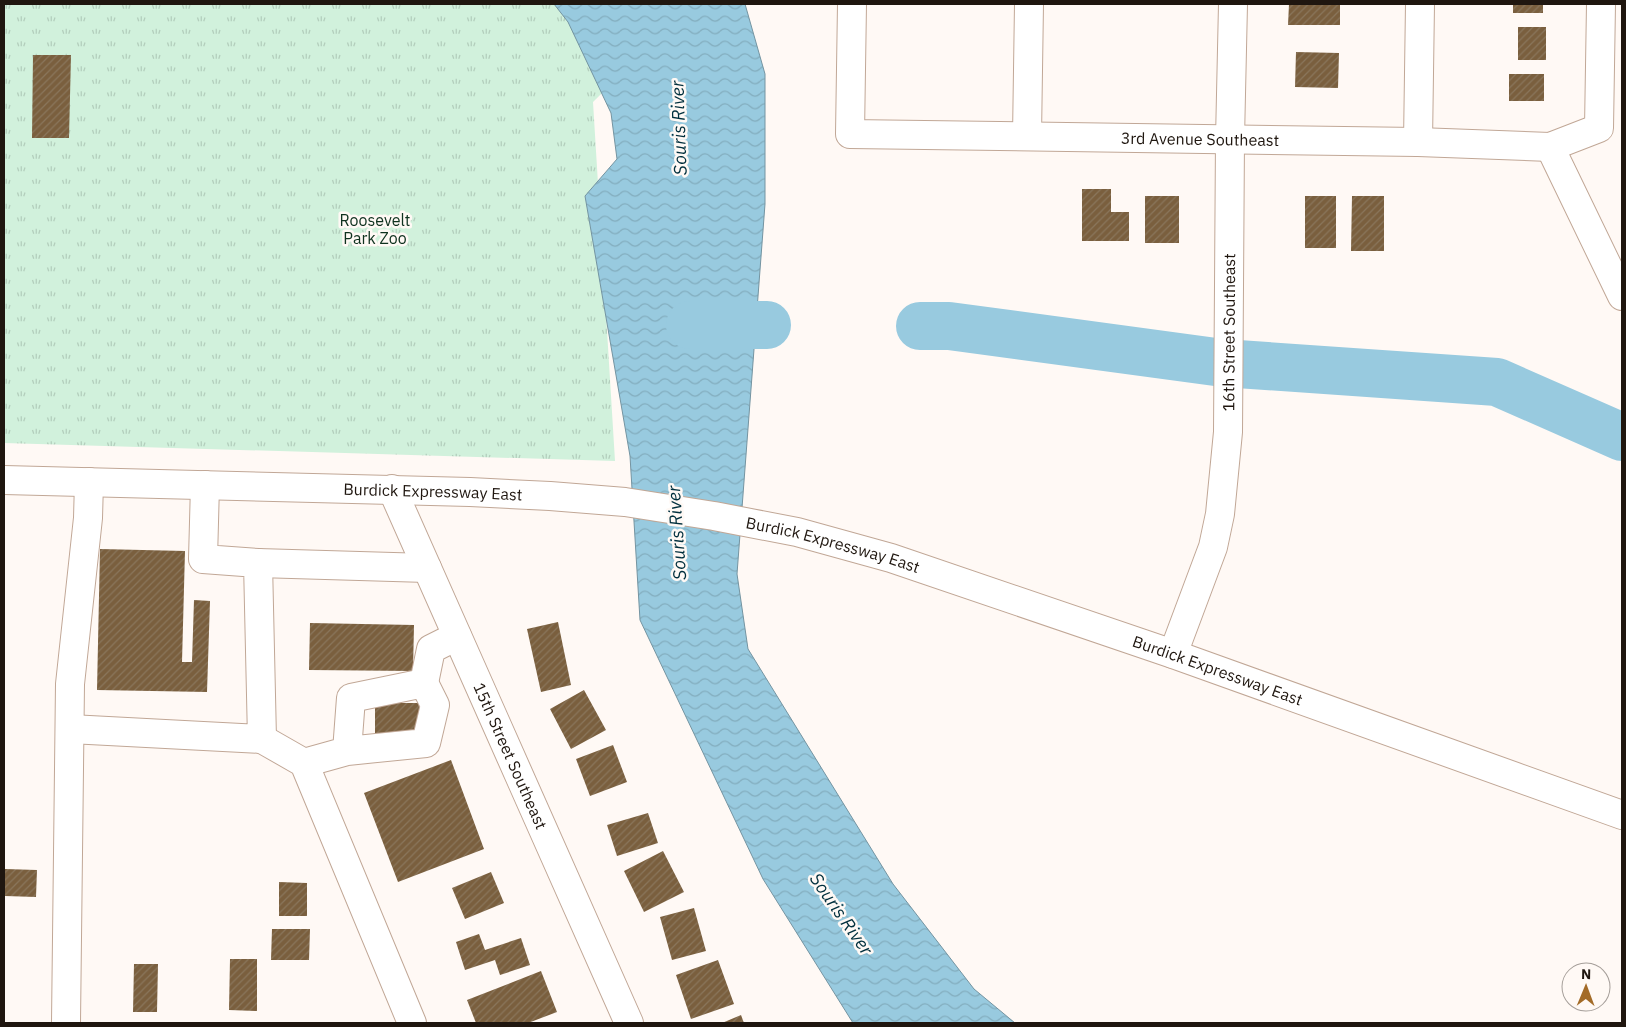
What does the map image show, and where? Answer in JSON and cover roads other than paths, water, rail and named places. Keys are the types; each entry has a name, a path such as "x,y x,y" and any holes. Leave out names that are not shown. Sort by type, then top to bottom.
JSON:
{"street":[{"name":"3rd Avenue Southeast","path":"852,4 850,134 1418,142 1550,147"},
{"path":"1027,136 1030,4"},
{"name":"16th Street Southeast","path":"1173,654 1213,547 1220,514 1228,432 1233,4"},
{"path":"1418,142 1420,4"},
{"path":"1601,4 1599,128 1550,147 1622,296"},
{"name":"Burdick Expressway East","path":"4,480 550,496 625,502 714,516 797,532 891,558 1173,654 1622,815"},
{"path":"66,1023 70,684 88,518 89,482"},
{"path":"205,485 203,559 258,563 427,568"},
{"name":"15th Street Southeast","path":"392,490 629,1023"},
{"path":"258,563 262,740"},
{"path":"304,763 347,752 426,743 435,704 424,682 431,649 457,636"},
{"path":"347,752 351,698 424,682"},
{"path":"70,729 262,740 304,763 412,1023"}],"water":[{"name":"Souris River","path":"554,4 745,4 765,74 765,204 737,574 748,649 893,884 974,989 1015,1023 853,1023 763,879 640,620 630,456 585,196 617,159 611,113 568,22"}],"waterway":[{"path":"690,325 767,325"},
{"path":"920,326 949,326 1223,363 1497,382 1622,437"}],"park label":[{"name":"Roosevelt Park Zoo","path":"375,229"}]}
